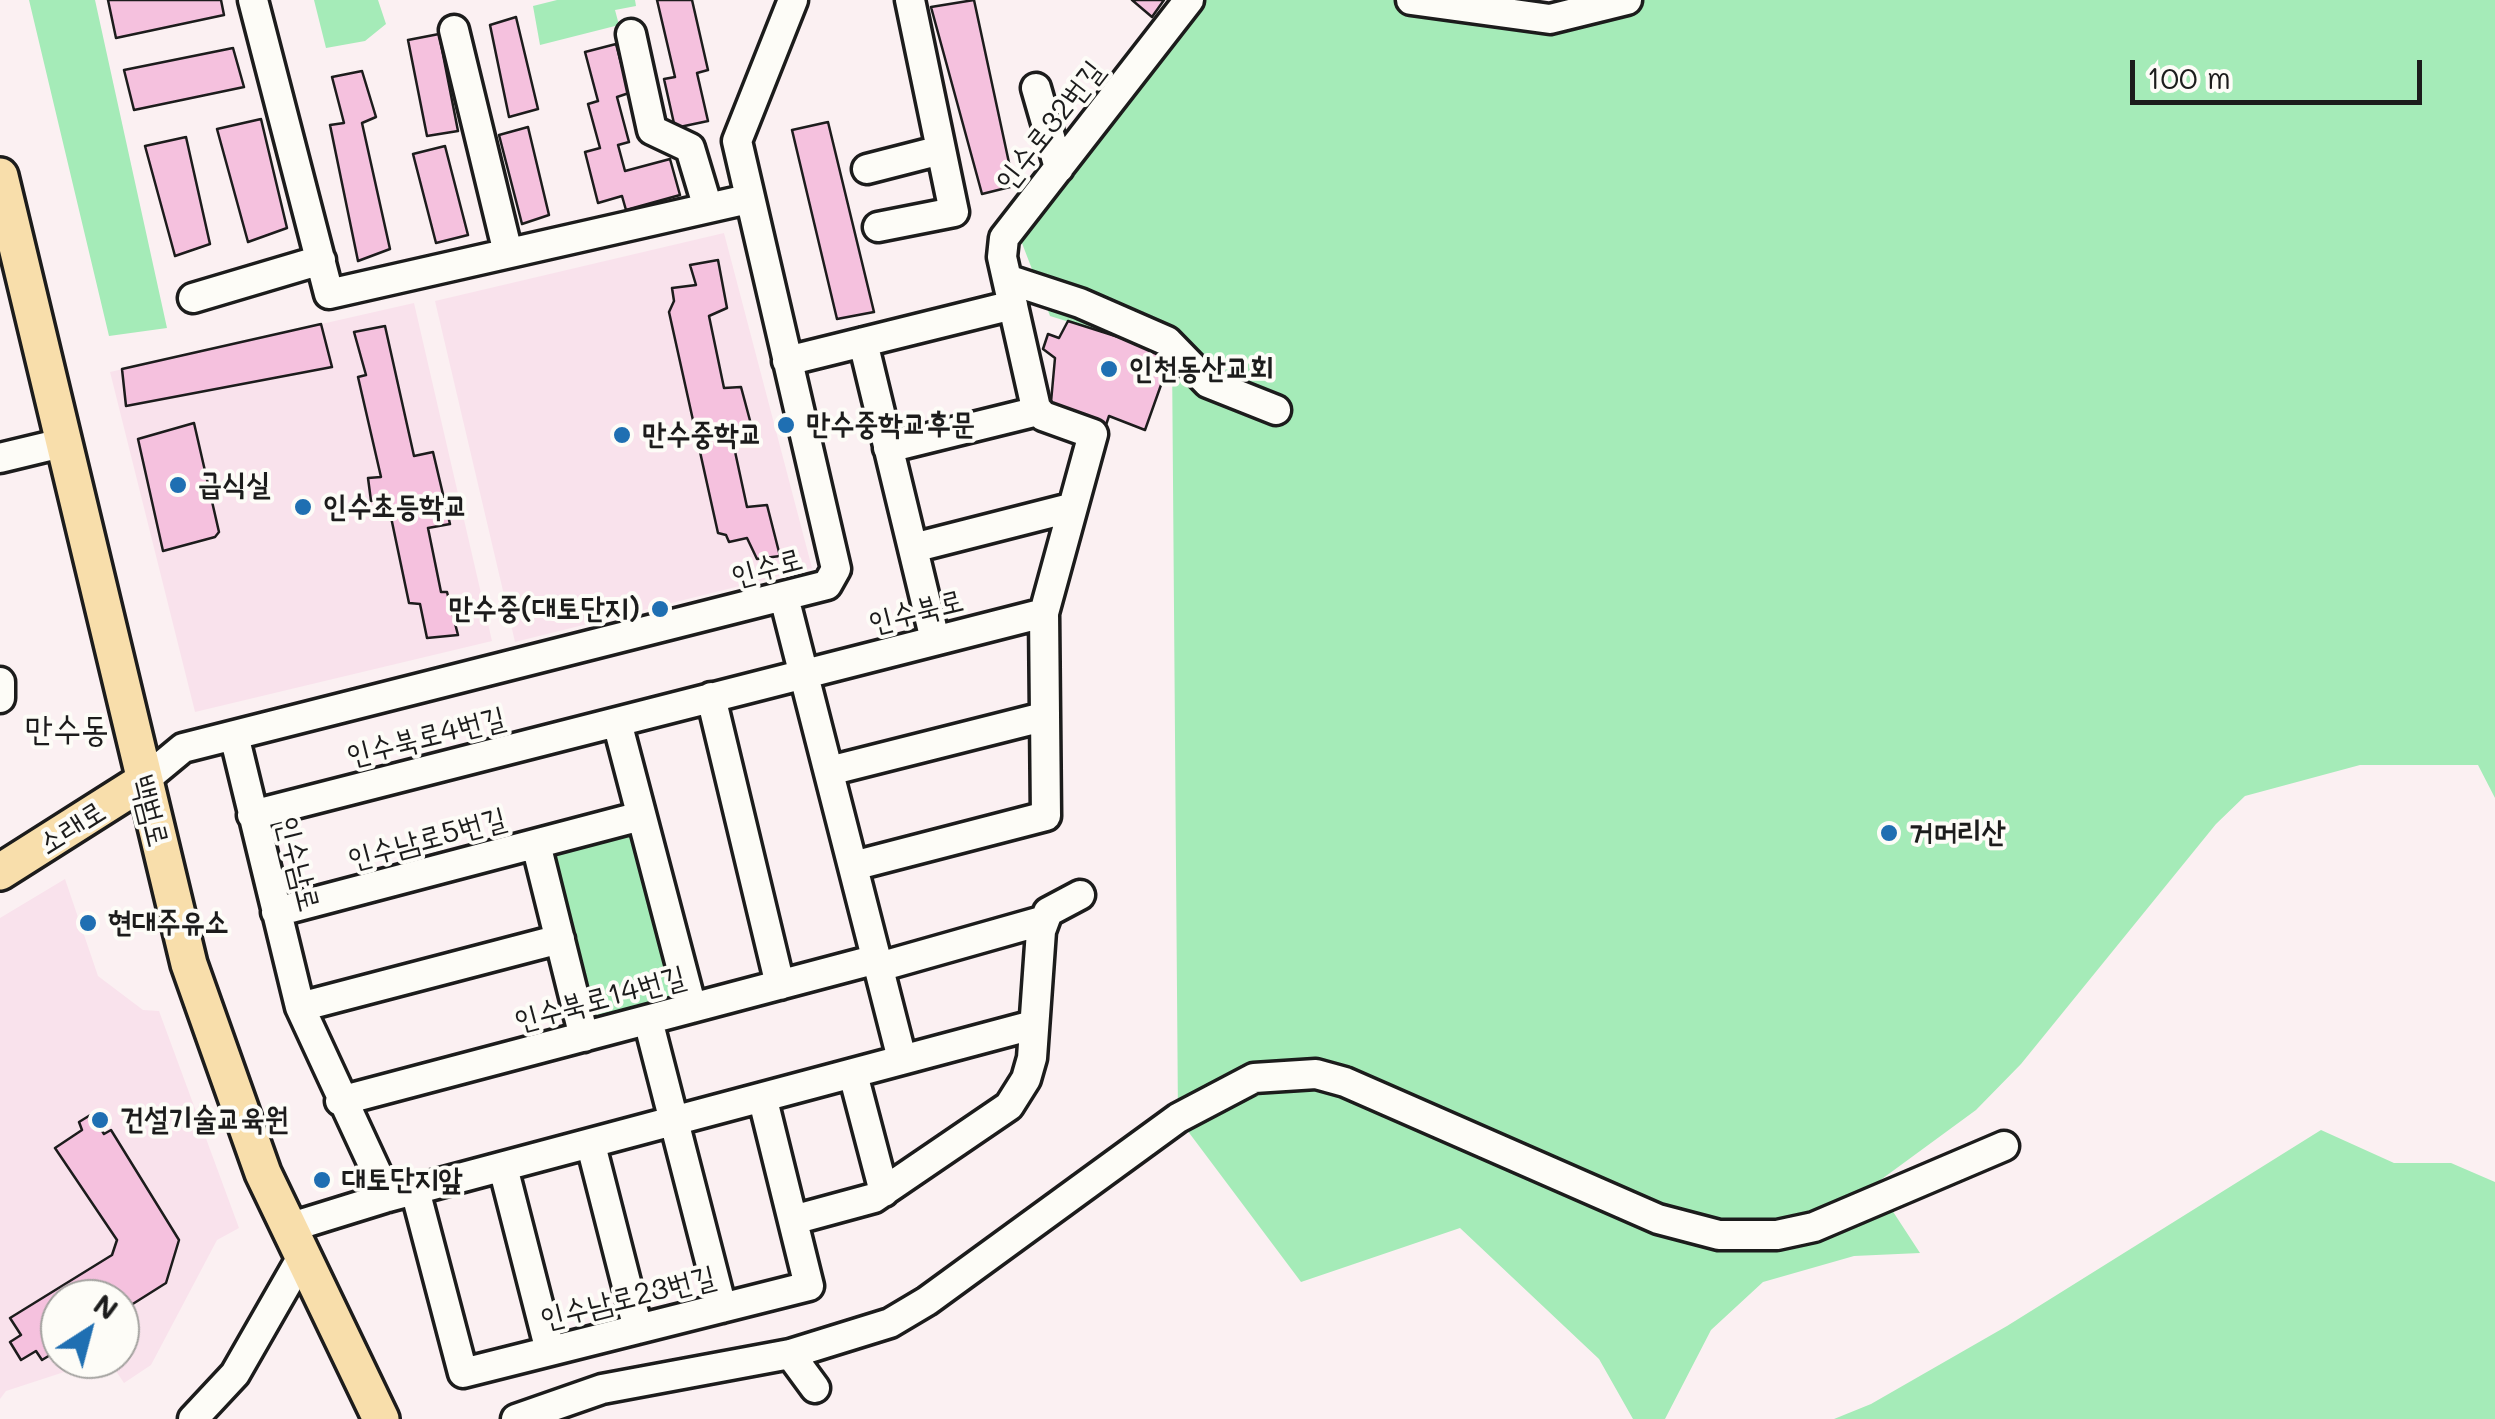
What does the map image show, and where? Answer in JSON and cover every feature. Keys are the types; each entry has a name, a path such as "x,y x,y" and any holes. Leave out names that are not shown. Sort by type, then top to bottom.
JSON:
{"main road":[{"name":"백범로","path":"0,176 142,782 189,964 264,1173 381,1419"},
{"name":"소래로","path":"0,872 142,782"}],"street":[{"path":"253,0 330,294 748,198"},
{"name":"인수로","path":"142,782 183,748 827,585 836,569 737,141 793,0"},
{"path":"878,227 954,212 910,0"},
{"name":"인수로32번길","path":"1038,411 1002,257 1004,238 1189,0"},
{"path":"1411,0 1550,20 1628,0"},
{"path":"454,30 508,253"},
{"path":"632,34 652,130 690,148 708,208"},
{"path":"1036,88 1059,168"},
{"path":"867,169 941,150"},
{"path":"193,298 321,260"},
{"path":"787,361 863,342 1010,292 1080,302 1166,341 1208,384 1276,410"},
{"path":"863,342 935,640"},
{"path":"853,866 1046,816 1044,613 1093,434 1038,411 888,448"},
{"path":"0,458 62,443"},
{"path":"913,548 1070,508"},
{"path":"784,597 902,1059"},
{"name":"인수북로","path":"804,674 1044,613"},
{"name":"인수북로4번길","path":"252,816 804,674"},
{"path":"0,682 0,698"},
{"path":"711,698 780,985"},
{"path":"829,771 1043,717"},
{"path":"616,722 692,1008"},
{"name":"인수남로","path":"234,735 300,1008 340,1101 401,1193 463,1373"},
{"name":"인수남로5번길","path":"276,912 641,816"},
{"name":"인수남로5번길","path":"536,844 584,1036"},
{"path":"878,963 1045,920 1064,900 1080,894"},
{"path":"763,1100 793,1220 884,1192 1009,1106 1026,1079 1045,920"},
{"path":"300,1008 560,938"},
{"name":"인수북로14번길","path":"340,1101 780,985 878,963"},
{"path":"648,1020 722,1308"},
{"path":"193,1419 236,1374 295,1242 401,1193 1033,1026"},
{"path":"854,1074 884,1192"},
{"path":"516,1419 602,1388 790,1354 858,1336 902,1316 1178,1118 1254,1078 1316,1074 1345,1082 1658,1218 1719,1234 1778,1234 1814,1228 2004,1146"},
{"path":"590,1144 638,1329"},
{"path":"503,1167 550,1352"},
{"name":"인수남로23번길","path":"463,1373 809,1286 793,1220"},
{"path":"790,1354 815,1388"}],"shaded area":[{"name":"만수중학교","path":"724,233 812,568 515,642 435,301"},
{"name":"인수초등학교","path":"414,303 492,641 195,712 110,372"},
{"name":"건설기술교육원","path":"65,879 98,976 143,1010 159,1011 239,1228 217,1240 151,1365 140,1372 140,1279 40,1279 43,1379 6,1391 0,1399 0,918"}],"green space":[{"path":"29,0 95,0 167,328 109,336"},
{"path":"314,0 378,0 386,24 365,41 326,48"},
{"path":"557,0 635,0 636,6 615,10 619,25 540,45 533,6"},
{"path":"1189,0 1450,0 1532,17 1604,0 2495,0 2495,798 2478,765 2360,765 2245,796 2216,824 2021,1064 1976,1110 1875,1184 1920,1253 1854,1256 1763,1282 1711,1330 1665,1419 1633,1419 1599,1359 1460,1228 1301,1282 1178,1118 1172,354 1050,316 1015,225"},
{"path":"641,816 692,1008 584,1037 536,844"},
{"path":"2321,1130 2394,1163 2451,1163 2495,1182 2495,1419 1834,1419 1871,1404 2007,1326"}],"building":[{"path":"108,0 221,0 224,15 116,38"},
{"path":"657,0 692,0 708,70 697,73 708,121 675,128 664,79 675,77"},
{"path":"974,0 1014,186 982,194 931,7"},
{"path":"1132,0 1164,0 1152,17"},
{"path":"516,17 538,109 509,117 490,25"},
{"path":"439,34 458,131 427,136 408,40"},
{"path":"616,44 629,93 617,97 629,142 618,145 625,171 670,159 680,195 626,210 622,196 598,203 585,152 600,148 588,104 598,101 585,52"},
{"path":"233,48 244,87 134,110 124,70"},
{"path":"362,71 376,117 362,123 390,249 358,261 330,125 344,123 332,77"},
{"path":"261,119 287,228 248,242 217,129"},
{"path":"828,122 874,312 837,319 792,130"},
{"path":"528,127 549,215 522,224 499,135"},
{"path":"186,137 210,244 175,256 145,146"},
{"path":"445,146 468,235 436,243 413,154"},
{"path":"718,260 727,308 709,316 724,388 741,387 752,428 731,433 747,507 767,505 780,556 757,559 747,538 729,542 726,535 718,533 669,312 674,301 672,288 696,285 690,265"},
{"name":"인천동산교회","path":"1068,321 1172,354 1145,430 1109,416 1104,431 1050,413 1055,358 1043,349 1048,334 1059,338"},
{"path":"321,324 332,367 126,406 122,369"},
{"path":"385,326 414,456 433,452 450,524 428,528 441,592 447,592 458,635 427,638 420,604 409,603 387,498 371,501 368,478 381,477 358,377 366,375 354,332"},
{"name":"급식실","path":"194,423 219,532 215,537 163,551 138,439"},
{"path":"92,1114 104,1134 111,1130 179,1240 166,1283 140,1299 140,1279 73,1279 112,1255 117,1240 55,1148 82,1130 79,1122"},
{"path":"40,1299 40,1357 36,1351 21,1360 10,1342 21,1335 10,1318"}],"place":[{"name":"인천동산교회","path":"1109,369"},
{"name":"만수중학교후문","path":"786,425"},
{"name":"만수중학교","path":"622,435"},
{"name":"급식실","path":"178,485"},
{"name":"인수초등학교","path":"303,507"},
{"name":"만수중(대토단지)","path":"660,609"},
{"name":"거머리산","path":"1889,833"},
{"name":"현대주유소","path":"88,923"},
{"name":"건설기술교육원","path":"100,1120"},
{"name":"대토단지앞","path":"322,1180"}],"district":[{"name":"만수동","path":"67,730"}]}
